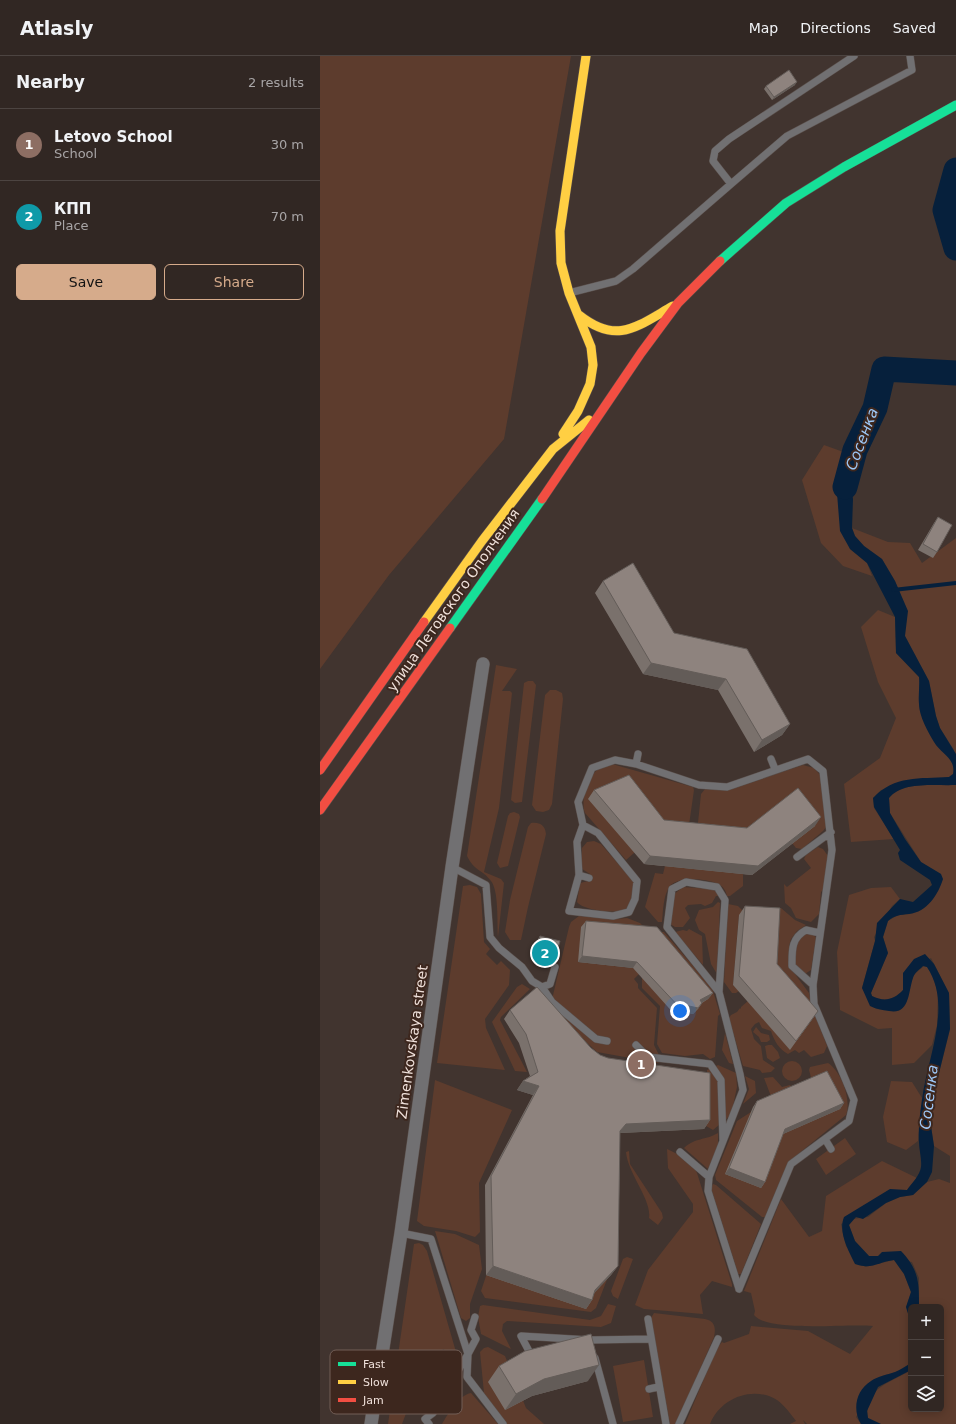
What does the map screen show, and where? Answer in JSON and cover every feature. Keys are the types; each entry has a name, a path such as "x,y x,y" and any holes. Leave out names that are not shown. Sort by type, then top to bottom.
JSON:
{"main road":[{"path":"553,449 578,411 590,384 593,365 591,347 569,293 561,263 560,231 586,56"},
{"name":"улица Летовского Ополчения","path":"320,810 678,303 732,249 786,203 844,167 954,106"},
{"path":"579,315 590,326 602,331 613,333 628,330 678,303"},
{"name":"улица Летовского Ополчения","path":"320,770 482,541 553,449 607,405"}],"street":[{"name":"Zimenkovskaya street","path":"383,1350 401,1233 452,867 483,664"},
{"name":"Zimenkovskaya street","path":"371,1424 373,1414"}],"lane":[{"path":"731,184 713,161 715,151 729,139 854,56"},
{"path":"569,293 616,281 633,269 787,136 912,70 910,56"},
{"path":"636,764 638,754"},
{"path":"771,759 775,769"},
{"path":"583,825 598,833 637,881 635,899 628,912 613,916 569,911 579,875 577,842 583,825 578,802 592,768 615,760 636,764 699,785 727,787 775,769 808,759 823,771 832,850 823,895 820,933 813,985 814,1004 854,1100 849,1121 791,1164 739,1289 708,1191 709,1176 743,1090 719,992 725,900 717,887 686,882 672,889 667,928 719,992"},
{"path":"797,857 831,832"},
{"path":"452,867 486,885 490,937 499,948 522,967 532,981 542,987 552,1002 596,1039 607,1041"},
{"path":"579,875 589,878"},
{"path":"813,985 792,966 792,946 798,934 806,930 820,933"},
{"path":"542,987 550,984 555,968"},
{"path":"636,1045 648,1057 710,1064 721,1080 723,1142"},
{"path":"824,1139 830,1149"},
{"path":"680,1152 709,1176"},
{"path":"401,1233 431,1239 468,1354 467,1376 503,1424"},
{"path":"462,1364 476,1339 471,1330 475,1317"},
{"path":"648,1319 658,1387 666,1424"},
{"path":"530,1353 522,1336 590,1340 651,1339"},
{"path":"679,1424 718,1339"},
{"path":"590,1340 613,1424"},
{"path":"649,1388 658,1387"},
{"path":"429,1424 425,1419 431,1414"}],"shaded area":[{"path":"320,56 571,56 504,439 389,575 320,669"},
{"path":"824,445 849,454 842,468 850,549 867,563 872,576 843,566 821,543 802,480"},
{"path":"852,528 888,542 910,543 922,563 956,538 956,1424 881,1424 868,1418 870,1399 880,1387 908,1372 908,1412 944,1412 944,1304 919,1304 919,1278 912,1262 878,1256 869,1256 855,1241 849,1225 853,1219 868,1217 886,1203 900,1197 913,1195 927,1182 939,1179 950,1183 950,1156 934,1146 929,1113 950,1029 949,993 931,958 903,973 903,990 896,996 889,999 881,999 872,996 871,993 888,953 883,937 888,921 898,915 910,914 941,874 921,862 890,813 889,798 902,789 910,787 954,785 953,774 949,777 881,790 873,798 874,808 894,839 851,842 844,784 880,758 896,718 878,682 861,627 878,610 895,617 896,653 919,677 919,706 953,764 954,750 940,728 929,681 905,636 900,593 895,581 882,559 864,546 855,536"},
{"path":"496,665 517,669 502,691 510,691 512,693 499,808 484,872 501,879 504,883 498,937 497,908 494,886 485,874 473,865 467,856"},
{"path":"533,681 536,685 522,802 515,803 511,800 524,683"},
{"path":"550,690 556,690 562,693 563,699 552,804 549,810 543,812 536,811 532,805 545,695"},
{"path":"612,764 693,787 694,790 688,832 634,853 626,860 585,813 584,808 584,796 592,776 600,768"},
{"path":"803,765 814,768 821,776 827,826 802,849 796,848 792,843 815,825 741,837 697,832 701,794 705,789 729,790"},
{"path":"514,812 519,814 520,817 508,866 500,868 497,863 508,816 510,813"},
{"path":"531,823 542,825 546,834 521,940 510,940 505,932 510,900 528,827"},
{"path":"594,841 601,844 634,882 633,893 629,905 624,910 614,912 592,909 580,905 577,902 580,883 588,881 590,874 582,869 582,848 587,842"},
{"path":"818,847 823,849 828,856 823,890 821,892 819,914 811,922 796,918 791,908 785,903 784,884 787,887 811,868 804,859 806,855"},
{"path":"665,866 743,874 743,886 730,896 727,896 723,887 713,882 693,879 674,883 670,886 666,894 662,922 658,922 645,907 655,873 663,874"},
{"path":"470,885 477,887 481,894 484,942 490,949 486,954 497,965 501,961 510,970 509,985 485,1019 486,1028 505,1070 437,1063 463,886"},
{"path":"683,887 712,889 718,893 719,896 716,896 712,903 705,906 701,904 688,905 685,908 690,918 683,927 675,927 670,924 673,895"},
{"path":"891,887 900,899 892,906 874,937 875,941 862,988 876,1009 899,1011 908,997 912,979 924,966 927,967 932,975 938,992 937,1025 932,1045 914,1063 892,1065 892,1028 878,1029 840,1010 837,952 849,895 871,888"},
{"path":"718,902 720,903 717,974 711,964 705,934 699,930 695,920 699,910 713,907"},
{"path":"728,904 738,906 743,911 770,914 781,908 795,920 806,925 797,931 791,939 789,946 789,966 809,993 811,1005 827,1046 824,1053 811,1057 804,1050 799,1053 795,1050 788,1054 777,1044 771,1031 762,1028 759,1022 751,1029 754,1039 761,1046 763,1060 775,1068 771,1072 762,1073 760,1070 743,1066 729,1018 740,1008 741,1009 741,1007 748,1001 739,915 733,985 739,991 732,993 724,982"},
{"path":"579,916 617,919 627,918 640,923 644,927 578,962 633,968 640,973 634,979 638,984 638,988 657,1008 654,1045 661,1059 658,1063 597,1052 550,1008 569,927 571,922"},
{"path":"689,929 702,936 703,965 675,932 683,930 687,931"},
{"path":"661,932 664,932 712,988 720,1014 718,1016 715,1057 710,1059 703,1054 685,1056 662,1053 657,1044 660,1006 642,988 642,976 684,1012 693,1014 698,1009"},
{"path":"806,933 813,934 816,938 811,970 805,974 796,966 795,962 796,943"},
{"path":"522,984 530,989 501,1017 500,1020 527,1072 515,1071 492,1022 517,987"},
{"path":"756,1027 761,1033 769,1035 770,1040 767,1042 761,1042 759,1037 753,1032"},
{"path":"725,1033 733,1064 729,1063 722,1050"},
{"path":"772,1045 778,1052 780,1058 773,1062 767,1058 765,1046"},
{"path":"792,1061 799,1064 802,1071 799,1078 792,1081 785,1078 782,1071 785,1064"},
{"path":"828,1063 837,1072 844,1086 848,1102 846,1115 792,1159 786,1167 765,1217 762,1217 716,1180 715,1175 737,1121 751,1112 781,1135 812,1081 809,1070 810,1067"},
{"path":"718,1065 736,1073 737,1087 731,1115 713,1130 706,1126 707,1070"},
{"path":"745,1076 755,1081 756,1093 743,1104 749,1089"},
{"path":"773,1077 782,1087 790,1085 794,1089 772,1099 764,1078"},
{"path":"435,1080 512,1110 479,1183 480,1232 475,1237 456,1231 424,1226 417,1221"},
{"path":"891,1081 912,1082 922,1098 918,1141 906,1150 887,1142 883,1117"},
{"path":"718,1133 718,1147 708,1169 684,1148 692,1142"},
{"path":"845,1138 856,1154 826,1175 816,1159"},
{"path":"667,1149 692,1165 697,1173 732,1284 732,1287 712,1281 700,1295 703,1314 644,1309 635,1305 648,1270 693,1212 693,1204 668,1168"},
{"path":"629,1151 630,1164 662,1213 663,1218 658,1225 649,1218 647,1203 628,1160 626,1152"},
{"path":"882,1161 917,1178 907,1190 841,1224 846,1246 865,1267 894,1260 904,1274 911,1292 906,1307 908,1313 908,1365 896,1372 882,1376 856,1417 861,1424 807,1424 803,1420 805,1424 790,1424 796,1421 777,1400 768,1396 748,1394 729,1401 721,1407 710,1424 685,1424 717,1348 722,1342 724,1343 749,1334 751,1326 808,1331 850,1354 873,1326 791,1326 762,1321 754,1315 755,1311 751,1293 744,1291 781,1199 809,1237 822,1231 826,1196"},
{"path":"713,1184 761,1224 741,1274 738,1274 711,1188"},
{"path":"435,1231 455,1234 479,1245 482,1269 470,1304 470,1318 466,1321 461,1318"},
{"path":"419,1243 423,1245 427,1251 455,1350 399,1350 414,1244"},
{"path":"627,1257 633,1259 618,1299 613,1296 611,1291 623,1259"},
{"path":"613,1264 596,1308 591,1312 485,1298 481,1291 487,1273"},
{"path":"608,1304 616,1306 611,1323 601,1327 507,1321 503,1324 502,1331 511,1349 481,1334 478,1317 480,1306 483,1305 590,1320 601,1316"},
{"path":"654,1313 705,1319 711,1321 715,1328 714,1337 676,1424 670,1424 651,1318"},
{"path":"488,1347 505,1356 526,1408 544,1424 506,1424 484,1393 480,1352 484,1348"},
{"path":"644,1360 653,1417 623,1422 613,1366"},
{"path":"471,1393 498,1424 442,1424 448,1414 462,1414 462,1397"},
{"path":"389,1414 406,1414 402,1424 388,1424"}],"water":[{"path":"849,454 866,454 851,487 853,499 852,528 855,536 864,546 882,559 895,581 908,611 905,636 929,681 940,728 956,754 956,785 911,787 902,789 889,798 890,813 905,839 921,862 941,874 943,879 935,897 921,910 915,913 898,916 888,921 883,937 888,953 871,993 872,996 881,999 889,999 896,996 903,990 903,973 914,959 925,954 934,964 949,993 950,1029 929,1113 934,1146 932,1172 927,1182 913,1195 900,1197 886,1203 863,1219 856,1217 849,1225 855,1241 869,1256 878,1256 882,1252 901,1251 907,1258 915,1270 919,1290 919,1304 908,1304 908,1313 906,1307 911,1292 904,1274 894,1260 871,1266 861,1266 855,1264 849,1253 842,1229 844,1217 890,1189 907,1190 919,1173 921,1164 919,1126 938,1015 938,998 934,982 927,967 923,966 915,974 911,984 909,996 905,1006 901,1010 881,1010 870,1006 862,988 875,941 877,923 900,899 913,902 932,885 930,880 900,860 898,853 900,850 874,807 873,798 890,785 918,778 949,777 953,774 953,769 950,760 934,742 922,719 919,709 919,677 896,653 895,617 867,563 850,549 840,531 837,493 842,468"},
{"path":"908,1365 908,1372 878,1387 867,1411 868,1418 881,1424 861,1424 858,1419 856,1407 862,1390 874,1379 897,1371"}],"building":[{"path":"789,70 797,82 774,97 766,86"},
{"path":"938,517 952,525 937,552 923,544"},
{"path":"633,563 674,633 747,649 790,724 762,740 726,679 651,663 603,581"},
{"path":"629,775 664,820 747,828 798,788 821,817 758,866 650,856 594,790"},
{"path":"745,906 780,908 777,964 818,1011 796,1041 739,976"},
{"path":"586,921 657,927 713,993 700,1000 702,1003 698,1008 689,1006 681,1009 637,962 582,956"},
{"path":"540,936 560,941 555,960 552,963 535,959"},
{"path":"537,987 591,1048 600,1055 608,1058 710,1073 710,1120 626,1124 620,1131 618,1266 595,1290 592,1300 493,1266 491,1176 539,1086 523,1081 538,1072 526,1034 510,1010"},
{"path":"827,1071 844,1103 785,1129 765,1182 729,1168 757,1101"},
{"path":"591,1334 599,1365 544,1379 516,1394 499,1366 525,1351"}],"waterway":[{"name":"Сосенка","path":"956,170 945,210 956,248"},
{"name":"Сосенка","path":"845,487 855,450 875,408 884,369 956,373"},
{"path":"893,590 956,583"}],"traffic: fast":[{"path":"720,261 786,203 844,167 956,105"},
{"path":"450,628 542,499"}],"traffic: slow":[{"path":"563,434 578,411 590,384 593,365 591,347 569,293 561,263 560,231 586,56"},
{"path":"579,315 592,324 616,331 626,330 637,326 673,306"},
{"path":"424,622 482,541 553,449 589,420"}],"traffic: jam":[{"path":"542,499 641,353 678,303 720,261"},
{"path":"320,770 424,622"},
{"path":"320,810 450,628"}],"place":[{"name":"КПП","path":"545,953"},
{"name":"Letovo School","path":"641,1064"}]}
